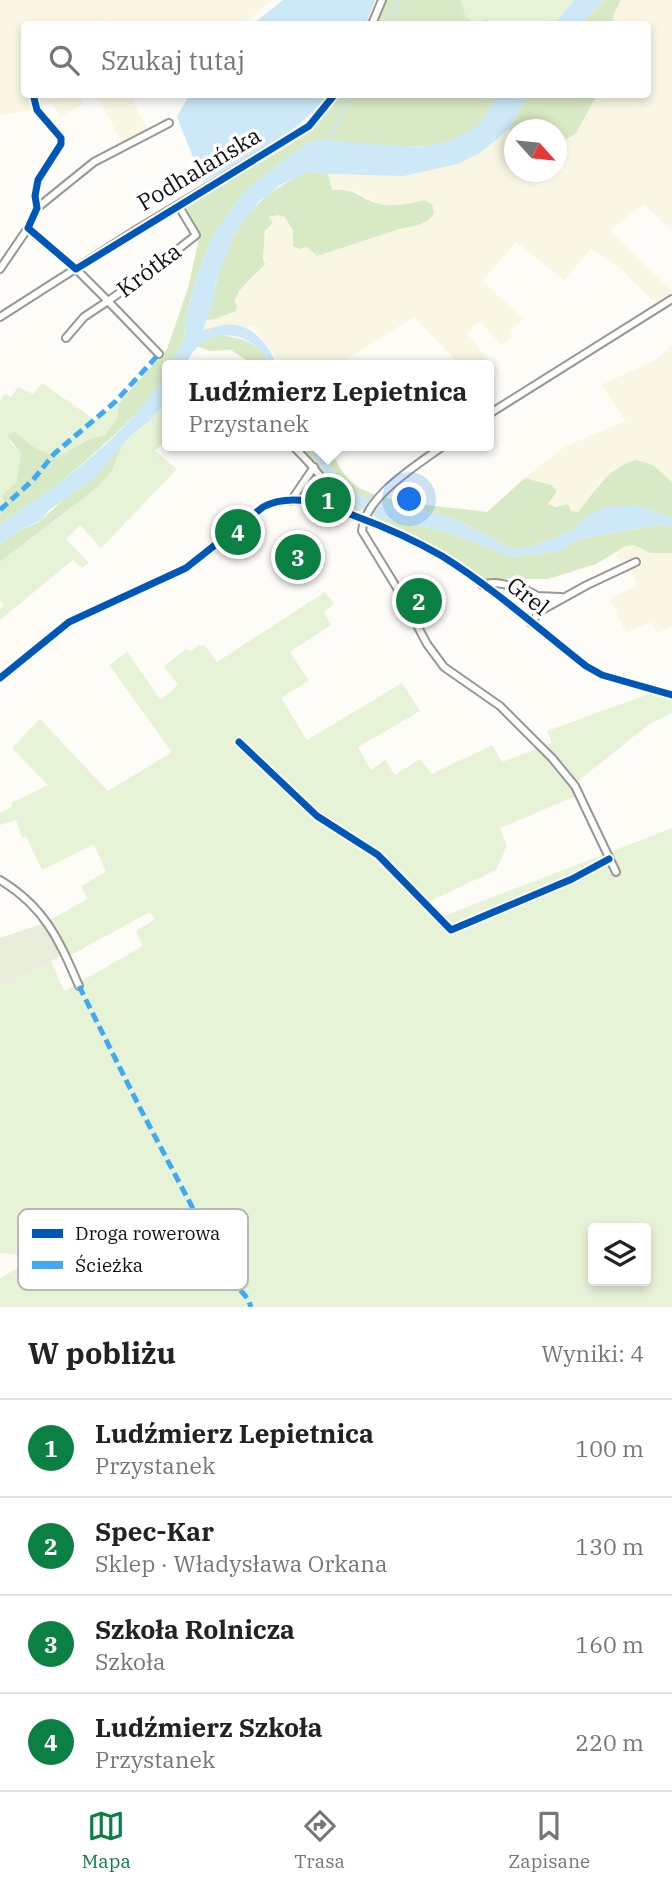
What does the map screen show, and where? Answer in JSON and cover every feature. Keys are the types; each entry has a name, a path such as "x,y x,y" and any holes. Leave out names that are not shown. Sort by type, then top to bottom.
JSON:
{"street":[{"path":"373,21 382,0"},
{"name":"Podhalańska","path":"0,317 309,126 332,98"},
{"path":"37,110 61,138 61,144 38,180 34,196 37,208"},
{"path":"0,269 28,228 37,208 94,162 169,123"},
{"name":"Krótka","path":"66,338 84,317 152,271 196,235 178,205"},
{"name":"Krótka","path":"28,228 108,301"},
{"path":"494,411 672,299"},
{"path":"108,301 159,354"},
{"path":"298,451 314,467 334,498 337,508"},
{"path":"437,451 381,495 365,517 362,531 427,644 444,667 500,706 552,758 575,786 616,872"},
{"path":"0,678 69,622 186,568 262,507 278,501 291,501 314,467"},
{"name":"Grel","path":"291,501 319,503 365,517 431,550 482,585 586,666 602,675 672,695"},
{"path":"531,623 540,611 563,597 636,562"},
{"path":"482,585 492,582 530,591 537,596 541,604 540,611"},
{"path":"537,596 563,597"},
{"path":"239,742 317,816 378,855 451,930 572,879 609,859"},
{"path":"0,880 36,907 66,956 79,986"}],"shaded area":[{"path":"0,0 272,0 248,21 21,21 21,98 80,98 83,104 61,117 51,102 37,110 0,115"},
{"path":"621,0 672,0 672,231 644,204 610,230 672,294 657,304 615,264 591,249 564,280 516,242 482,281 524,319 509,331 512,337 502,346 480,321 467,333 489,360 456,360 414,317 348,360 278,360 252,326 246,328 236,325 202,330 207,320 224,316 239,291 257,274 265,261 263,249 268,217 285,217 300,249 308,247 317,256 419,225 424,200 402,205 378,204 358,192 332,190 328,174 404,176 458,164 480,153 504,133 504,182 567,182 567,139 576,133 595,98 651,98 651,21 613,21"},
{"path":"99,98 132,98 148,131 123,145"},
{"path":"672,345 672,482 653,465 600,482 578,512 547,504 557,491 551,485 525,478 565,446 626,421 601,385 657,359"},
{"path":"635,544 650,553 672,553 672,626 657,633 651,622 626,633 610,599 637,585 631,572 615,555 626,546"}],"green space":[{"path":"385,0 461,0 465,15 472,21 377,21"},
{"path":"461,0 574,0 557,21 472,21 465,15"},
{"path":"604,0 621,0 613,21 583,21"},
{"path":"338,98 496,98 481,123 465,135 446,142 404,147 319,140 306,144 254,183 242,194 210,242 186,316 184,339 173,360 162,360 162,380 152,395 116,434 75,470 0,525 0,514 7,506 1,496 16,483 21,454 8,436 15,432 34,447 58,457 89,439 105,435 118,417 118,404 167,349 188,288 200,234 183,207 289,145 326,114"},
{"path":"526,98 595,98 576,133 567,139 567,119 515,119"},
{"path":"309,171 328,174 332,190 353,192 386,205 424,200 432,204 434,214 419,225 317,256 307,247 300,249 293,246 293,231 285,217 269,217 273,223 265,230 265,264 239,291 234,302 237,305 236,311 207,320 222,263 238,229 260,202"},
{"path":"222,335 251,343 267,360 246,360 231,350 210,351 196,346"},
{"path":"42,383 95,420 118,404 119,417 105,435 89,439 58,457 34,447 15,432 10,442 21,454 16,483 1,496 7,506 0,514 0,402 4,394 11,397 18,387 33,394"},
{"path":"162,407 162,443 155,451 177,469 101,548 80,525 66,539 89,563 82,568 73,560 0,620 0,609 4,605 0,600 0,562 99,486 112,471 122,446 131,435 148,423"},
{"path":"122,446 112,471 99,486 0,562 0,544 20,530 39,522"},
{"path":"301,451 311,451 334,483 362,511 354,511 342,504 319,471"},
{"path":"319,451 331,451 352,483 379,496 487,512 525,478 551,485 557,491 548,504 556,507 568,504 571,511 578,512 610,474 636,460 653,465 672,482 672,518 639,506 585,517 575,529 564,534 526,548 511,549 456,519 406,510 358,495"},
{"path":"374,516 447,532 512,557 559,551 582,538 665,524 672,528 672,553 650,553 634,545 626,546 596,564 548,579 480,579 441,552"},
{"path":"325,592 334,604 324,612 331,625 290,652 309,681 281,698 307,740 402,683 420,711 358,747 371,770 385,760 395,775 420,759 432,774 492,745 502,762 552,743 547,731 649,694 672,699 672,713 648,725 578,781 576,796 500,828 507,846 496,870 428,902 441,917 672,828 672,1307 0,1307 0,1278 18,1268 18,1290 248,1290 248,1209 18,1209 18,1255 0,1253 0,985 51,961 64,991 143,946 136,931 155,919 150,912 69,956 62,956 44,923 88,899 81,886 106,872 94,844 42,870 26,836 22,838 16,820 0,825 0,813 12,807 11,803 48,785 12,748 40,719 108,791 172,752 109,665 127,652 161,700 178,685 164,666 186,649 191,651 199,645 205,646 217,662"},
{"path":"44,923 62,956 0,985 0,938"}],"water":[{"path":"283,0 375,0 367,21 257,21"},
{"path":"574,0 604,0 583,21 557,21"},
{"path":"187,98 325,98 286,134 254,155 203,182 177,117"},
{"path":"496,98 526,98 515,119 504,119 504,133 480,153 458,164 404,176 309,171 278,186 259,201 234,234 216,281 203,330 234,325 250,330 269,349 274,360 267,360 252,343 227,335 203,342 189,360 173,360 184,339 186,316 210,242 242,194 254,183 306,144 319,140 414,147 449,141 480,123"},
{"path":"162,378 162,406 150,421 131,435 95,478 49,510 41,520 0,544 0,525 95,453 142,407"},
{"path":"311,451 319,451 358,495 406,509 456,519 511,549 526,548 564,534 575,529 585,517 605,507 639,506 672,518 672,528 665,524 582,538 560,551 512,557 447,532 374,516 353,504"}],"waterway":[{"path":"388,21 399,0"},
{"path":"328,141 349,98"}],"marked path":[{"path":"0,510 33,480 54,454 115,402 159,354"},
{"path":"79,986 193,1209"},
{"path":"240,1290 251,1307"}],"cycle path":[{"path":"34,98 37,110 61,138 61,144 38,180 35,196 37,208 28,228 76,269 309,126 332,98"},
{"path":"0,678 69,622 186,568 263,507 286,500 297,500 332,507 421,545 479,581 586,666 602,675 672,695"},
{"path":"239,742 317,816 378,855 451,930 572,879 609,859"}],"place":[{"name":"Ludźmierz Lepietnica","path":"328,500"},
{"name":"Ludźmierz Szkoła","path":"238,532"},
{"name":"Szkoła Rolnicza","path":"298,557"},
{"name":"Spec-Kar","path":"419,601"}]}
